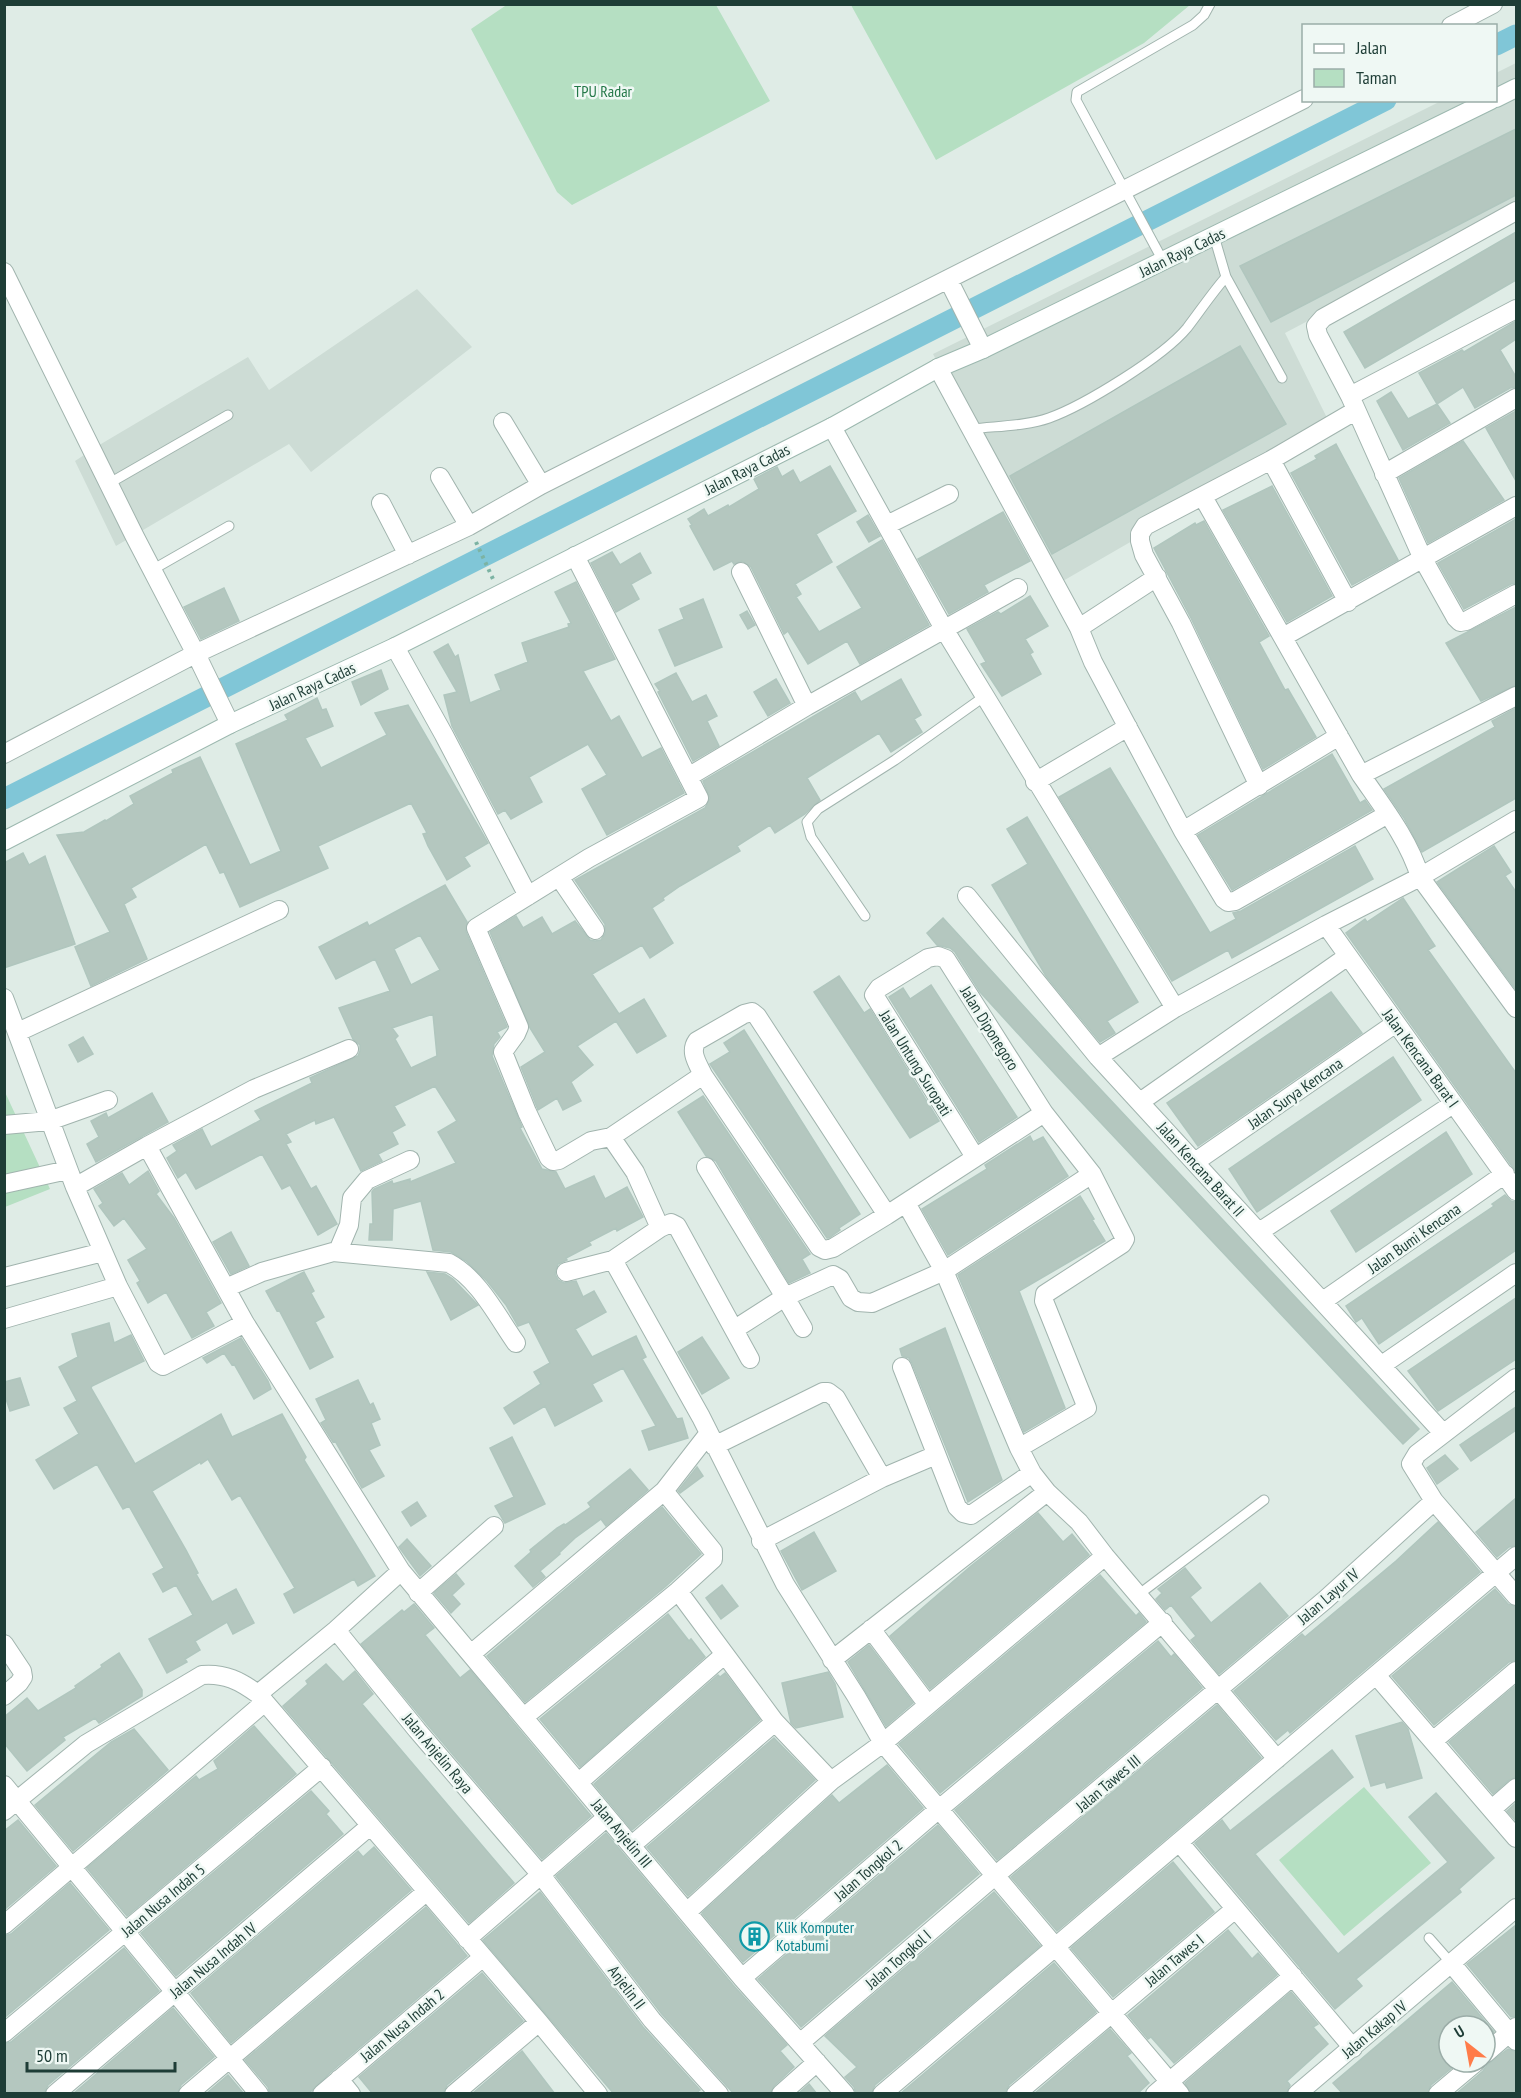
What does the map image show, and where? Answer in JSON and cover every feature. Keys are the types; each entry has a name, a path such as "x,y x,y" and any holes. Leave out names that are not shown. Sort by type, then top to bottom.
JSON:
{"street":[{"path":"1455,24 1493,4"},
{"path":"1497,98 1516,88"},
{"path":"4,754 408,555 472,533 541,485 1127,195 1302,100"},
{"name":"Jalan Raya Cadas","path":"4,841 229,721 395,647 832,427 980,342 1160,256 1214,236 1487,102"},
{"path":"1516,212 1323,318 1317,326 1318,335 1353,404 1423,559 1456,618 1460,622 1466,621 1516,594"},
{"path":"4,272 108,484 229,721"},
{"path":"949,282 980,342"},
{"path":"1259,786 1144,555 1140,534 1145,526 1270,460 1353,404 1516,309"},
{"path":"938,368 1079,628 1093,662 1183,831 1224,899 1228,902 1235,901 1388,814"},
{"path":"1384,474 1516,398"},
{"path":"503,422 541,485"},
{"path":"832,427 944,629 1174,1008"},
{"path":"1270,460 1348,602"},
{"path":"440,477 472,533"},
{"path":"887,525 949,494"},
{"path":"1203,497 1361,775 1388,814 1416,862 1420,877 1516,1008"},
{"path":"381,503 408,555"},
{"path":"1283,637 1516,506"},
{"path":"575,556 699,798 559,877 476,928 519,1027 503,1052 526,1112 549,1158 553,1161 559,1160 591,1141 612,1137 703,1075"},
{"path":"741,572 807,706"},
{"path":"1079,628 1156,577"},
{"path":"688,777 807,706 1018,588"},
{"path":"395,647 528,896"},
{"path":"1361,775 1516,696"},
{"path":"1035,782 1128,727"},
{"path":"1183,831 1339,736"},
{"path":"1098,1057 1174,1008 1326,925 1514,828"},
{"path":"559,877 595,930"},
{"name":"Jalan Kencana Barat II","path":"967,896 1098,1057 1443,1433"},
{"path":"18,1032 279,910"},
{"name":"Jalan Kencana Barat I","path":"1326,925 1516,1191"},
{"name":"Jalan Diponegoro","path":"928,958 939,956 946,959 1044,1113"},
{"path":"1140,1102 1348,956"},
{"name":"Jalan Untung Suropati","path":"928,958 879,988 874,994 975,1157"},
{"path":"4,998 71,1179 118,1286 158,1363 163,1366 245,1323"},
{"path":"887,1215 757,1016 752,1012 744,1014 697,1041 693,1051 703,1075 819,1247 825,1250 887,1215 1044,1113 1092,1174 1125,1239 1122,1244 1045,1294 1044,1301 1087,1408 1019,1448"},
{"name":"Jalan Surya Kencana","path":"1195,1162 1396,1023"},
{"path":"4,1184 71,1179 147,1146 254,1089 349,1048"},
{"path":"4,1125 49,1121 108,1101"},
{"path":"1259,1232 1454,1104"},
{"path":"612,1137 635,1172 660,1228"},
{"name":"Jalan Anjelin III","path":"147,1146 245,1323 400,1571 742,1978 845,2094"},
{"path":"338,1251 349,1225 352,1198 366,1180 410,1160"},
{"path":"706,1167 803,1328"},
{"path":"735,1329 785,1297 833,1275 840,1279 851,1298 858,1302 872,1303 944,1271 1092,1174"},
{"name":"Jalan Bumi Kencana","path":"1323,1301 1505,1174"},
{"path":"906,1203 944,1271 1019,1448 1032,1473 1047,1492 1079,1522 1105,1556 1277,1759"},
{"path":"566,1272 613,1260 671,1223 677,1226 750,1359"},
{"path":"226,1288 262,1272 338,1251 449,1263 477,1288 516,1343"},
{"path":"5,1276 103,1252"},
{"path":"613,1260 711,1440 784,1584 883,1743 1175,2087"},
{"path":"1382,1365 1516,1273"},
{"path":"4,1319 118,1286"},
{"path":"902,1366 957,1507 963,1513 971,1515 1032,1473"},
{"path":"1516,1378 1417,1454 1411,1464 1434,1501 1516,1596"},
{"path":"471,1654 664,1491 711,1440 828,1392 836,1398 882,1478"},
{"path":"761,1541 882,1478 936,1455"},
{"path":"524,1717 711,1562 714,1556 713,1551 664,1491"},
{"path":"832,1660 1047,1492"},
{"name":"Jalan Layur IV","path":"1220,1690 1325,1600 1434,1501"},
{"path":"418,1593 494,1526"},
{"path":"688,1911 831,1781 883,1743 1105,1556"},
{"path":"882,2094 1516,1556"},
{"path":"4,1925 72,1868 400,1571"},
{"path":"678,1591 775,1722 831,1781"},
{"name":"Jalan Tongkol 2","path":"742,1978 939,1809 1163,1622"},
{"path":"871,1629 928,1705"},
{"name":"Jalan Anjelin Raya","path":"336,1630 417,1730 541,1875"},
{"path":"4,1644 22,1671 23,1677 4,1696"},
{"path":"579,1782 724,1655"},
{"path":"1433,1741 1516,1671"},
{"path":"11,1805 86,1744 202,1675 227,1676 247,1686 262,1698 598,2094"},
{"path":"1376,1676 1516,1838"},
{"name":"Jalan Tawes III","path":"996,1875 1220,1690"},
{"path":"632,1845 775,1722"},
{"name":"Jalan Nusa Indah 5","path":"4,2033 322,1767"},
{"path":"4,1785 11,1805 72,1868 259,2094"},
{"path":"1492,1809 1516,1788"},
{"path":"466,1939 607,1817"},
{"name":"Jalan Nusa Indah IV","path":"56,2094 370,1826"},
{"path":"1179,1842 1353,2048"},
{"name":"Anjelin II","path":"541,1875 652,2020 719,2094"},
{"name":"Jalan Tongkol I","path":"800,2043 996,1875"},
{"path":"188,2094 426,1892"},
{"name":"Jalan Kakap IV","path":"1297,2094 1516,1908"},
{"name":"Jalan Tawes I","path":"1016,2094 1236,1909"},
{"name":"Jalan Nusa Indah 2","path":"322,2094 482,1958"},
{"path":"1451,1963 1514,2034 1497,2046"},
{"path":"1155,2094 1175,2087 1293,1976"},
{"path":"454,2094 539,2022"},
{"path":"781,2094 817,2062"},
{"path":"1438,2094 1462,2074"},
{"path":"339,2079 351,2094"}],"lane":[{"path":"1160,256 1075,96 1077,92 1193,25 1204,15 1210,4"},
{"path":"1214,236 1226,277 1282,378"},
{"path":"972,429 1024,424 1049,418 1079,404 1118,381 1154,357 1177,338 1226,277"},
{"path":"108,484 228,415"},
{"path":"152,570 229,526"},
{"path":"865,916 811,837 807,822 818,809 895,760 985,696"},
{"path":"1138,1595 1264,1500"},
{"path":"1429,1938 1451,1963"}],"path":[{"path":"472,533 498,589"}],"shaded area":[{"path":"1516,63 1516,211 1285,333 1331,426 1056,585 933,354 1439,102 1497,102 1497,72"},
{"path":"417,289 472,347 311,472 289,444 116,546 75,461 248,357 269,390"}],"green space":[{"name":"TPU Radar","path":"508,4 716,5 770,101 572,205 557,192 471,29"},
{"path":"851,5 1190,5 1144,43 936,160"},
{"path":"4,1090 50,1189 5,1207 4,1207"},
{"path":"1364,1787 1431,1863 1344,1936 1279,1860"}],"building":[{"path":"1516,129 1516,195 1271,322 1240,266"},
{"path":"1516,232 1516,280 1365,368 1344,332"},
{"path":"1516,321 1516,339 1500,350 1516,377 1516,387 1510,388 1475,408 1463,387 1437,404 1419,373 1462,350 1464,352"},
{"path":"1240,346 1286,424 1052,554 1010,476"},
{"path":"1391,392 1408,419 1437,404 1450,423 1403,450 1377,401"},
{"path":"1516,411 1516,481 1486,428"},
{"path":"1463,441 1504,500 1428,543 1399,478"},
{"path":"1336,444 1398,560 1352,585 1291,473 1317,459 1315,456"},
{"path":"830,466 856,511 816,534 832,562 795,584 801,594 796,597 819,632 862,608 837,567 882,540 929,625 860,664 847,641 808,664 788,631 784,634 751,567 742,561 734,564 732,561 714,570 688,519 704,509 708,516 728,505 729,507 759,489 754,479 777,467 782,477 793,470 800,483"},
{"path":"1272,486 1332,596 1287,622 1223,510"},
{"path":"1003,512 1030,561 984,585 988,592 949,614 918,559"},
{"path":"868,515 880,536 869,542 857,522"},
{"path":"1516,519 1516,583 1464,609 1438,563"},
{"path":"1204,521 1269,636 1259,642 1285,690 1288,689 1316,737 1263,769 1191,618 1154,548 1195,523 1196,525"},
{"path":"612,552 620,565 640,553 651,573 631,584 639,599 616,612 591,563"},
{"path":"576,582 615,659 583,671 611,721 619,716 642,758 661,748 684,793 607,835 582,789 607,775 588,744 529,777 542,802 511,819 505,810 498,814 452,726 444,695 457,692 434,652 448,644 455,657 458,655 470,703 501,690 495,675 528,662 522,643 569,627 568,624 571,623 555,592"},
{"path":"224,588 239,621 201,639 184,607"},
{"path":"1030,596 1048,626 1025,639 1033,652 1030,654 1041,674 1002,696 981,664 986,662 967,629 998,612 1001,614"},
{"path":"703,599 722,647 675,666 659,630 684,619 680,609"},
{"path":"1516,607 1516,685 1481,701 1446,643"},
{"path":"747,611 755,625 748,629 740,615"},
{"path":"381,670 388,689 361,705 352,682"},
{"path":"676,673 692,702 706,695 717,716 707,721 719,746 693,761 655,684"},
{"path":"776,679 790,703 768,716 754,692"},
{"path":"901,679 921,715 914,719 922,732 891,752 879,733 807,778 820,800 805,814 775,833 770,825 737,846 740,851 680,886 652,908 673,943 650,958 642,945 592,974 619,1014 644,999 666,1036 637,1053 616,1021 577,1046 593,1065 571,1082 581,1101 563,1110 557,1098 538,1110 521,1067 545,1052 530,1028 490,932 516,916 523,928 542,917 552,934 575,921 590,940 601,940 605,934 605,924 575,880 705,808 710,798 703,781 855,692 861,702"},
{"path":"317,698 322,710 326,709 333,726 305,738 321,768 387,735 375,713 408,705 488,843 464,857 470,866 447,880 428,846 423,834 427,833 411,803 318,846 328,868 240,907 224,872 220,873 206,844 131,888 136,897 124,904 147,959 91,986 75,947 110,932 57,835 84,832 106,821 134,804 130,796 173,773 172,770 200,757 250,865 281,851 236,744 288,720 285,715"},
{"path":"1516,708 1516,798 1422,852 1404,818 1384,789 1495,727 1492,721"},
{"path":"1332,754 1360,803 1365,800 1372,810 1232,890 1198,835"},
{"path":"1110,768 1210,933 1236,919 1233,913 1241,911 1355,846 1373,879 1232,958 1228,950 1172,981 1059,797"},
{"path":"1027,817 1138,1002 1107,1021 1115,1033 1100,1042 1046,976 992,885 1028,864 1007,829"},
{"path":"1494,846 1511,872 1505,876 1516,892 1516,990 1437,882"},
{"path":"23,853 29,865 45,856 75,944 4,968 4,863"},
{"path":"445,885 467,922 466,932 507,1027 497,1032 500,1037 494,1044 492,1056 522,1127 520,1128 542,1169 556,1172 565,1189 594,1176 605,1199 627,1187 643,1217 589,1242 591,1245 558,1264 555,1274 558,1280 564,1283 576,1281 583,1297 594,1291 606,1312 575,1329 592,1357 636,1336 646,1357 642,1359 677,1419 682,1418 688,1438 649,1450 642,1431 656,1426 623,1368 592,1384 602,1401 555,1426 545,1406 514,1424 504,1408 541,1384 534,1372 550,1363 529,1322 518,1326 506,1305 487,1281 466,1261 451,1252 433,1250 421,1201 393,1209 392,1240 369,1240 370,1224 373,1224 372,1192 374,1189 392,1181 393,1184 410,1179 410,1182 456,1163 438,1132 457,1121 435,1086 394,1106 405,1125 392,1132 398,1144 378,1154 382,1161 361,1171 334,1117 316,1124 315,1120 286,1134 291,1142 286,1144 311,1189 316,1186 337,1224 318,1235 290,1185 282,1189 262,1154 196,1189 186,1172 178,1178 167,1158 177,1151 173,1145 202,1129 211,1147 261,1120 255,1111 312,1083 310,1078 358,1056 360,1045 353,1039 339,1008 390,991 375,959 336,979 319,947 367,922 369,926","holes":["420,935 440,970 411,985 394,949","433,1014 437,1056 411,1068 395,1039 398,1036 392,1028"]},
{"path":"1403,898 1435,946 1428,950 1516,1073 1516,1172 1346,933 1365,919 1367,922"},
{"path":"943,918 1419,1429 1403,1444 980,992 955,952 950,948 937,945 927,933"},
{"path":"839,976 864,1013 870,1009 939,1121 910,1138 814,992"},
{"path":"931,985 1017,1117 979,1142 889,997 903,988 910,999"},
{"path":"1331,992 1362,1033 1198,1146 1167,1103"},
{"path":"744,1030 860,1214 829,1238 710,1064 730,1052 724,1043"},
{"path":"83,1037 93,1054 78,1062 69,1045"},
{"path":"1393,1057 1421,1100 1257,1212 1229,1169"},
{"path":"152,1093 168,1122 96,1162 87,1144 99,1137 91,1121 106,1113 108,1118"},
{"path":"703,1096 810,1254 802,1259 810,1273 789,1283 716,1161 706,1156 678,1112"},
{"path":"1446,1132 1472,1174 1356,1252 1331,1211"},
{"path":"1030,1136 1033,1142 1043,1137 1068,1176 948,1255 922,1209 987,1169 985,1165"},
{"path":"148,1171 159,1191 156,1194 174,1218 221,1303 206,1312 214,1326 192,1338 166,1292 148,1303 137,1283 140,1281 128,1260 147,1249 124,1218 114,1226 99,1206 103,1203 94,1189 122,1173 129,1185"},
{"path":"1505,1195 1511,1201 1516,1202 1516,1250 1379,1344 1362,1318 1356,1322 1346,1306 1494,1206 1492,1204"},
{"path":"1080,1196 1105,1241 1019,1291 1065,1408 1024,1432 958,1275"},
{"path":"231,1232 249,1266 231,1274 213,1242"},
{"path":"304,1272 314,1291 311,1293 324,1317 315,1322 333,1357 310,1369 279,1310 277,1311 266,1291"},
{"path":"427,1272 445,1274 453,1279 478,1305 451,1320"},
{"path":"1516,1298 1516,1359 1438,1411 1408,1371"},
{"path":"109,1323 114,1343 131,1335 144,1361 91,1388 135,1464 221,1414 232,1437 282,1414 306,1457 304,1460 375,1576 358,1586 354,1579 294,1613 284,1594 295,1588 240,1495 232,1500 208,1459 201,1464 200,1462 152,1491 186,1550 212,1602 236,1589 254,1623 233,1634 227,1622 195,1641 200,1650 185,1659 187,1662 167,1673 149,1639 193,1615 176,1585 163,1592 153,1574 164,1568 129,1506 123,1509 97,1464 54,1489 36,1460 79,1434 64,1408 77,1401 59,1367 78,1357 72,1334"},
{"path":"945,1328 1002,1480 968,1502 912,1363 909,1358 902,1356 900,1349"},
{"path":"702,1337 729,1378 702,1394 678,1352"},
{"path":"241,1338 271,1389 254,1399 234,1364 232,1365 224,1353 207,1363 203,1358"},
{"path":"20,1378 29,1405 10,1411 4,1393 4,1382"},
{"path":"358,1380 370,1405 373,1403 380,1419 371,1423 380,1445 369,1450 384,1476 362,1488 335,1441 333,1442 321,1423 326,1420 316,1399"},
{"path":"1516,1407 1516,1430 1471,1461 1460,1445"},
{"path":"512,1437 545,1504 505,1523 495,1506 514,1497 490,1448"},
{"path":"1445,1455 1458,1469 1437,1484 1427,1468"},
{"path":"697,1467 703,1476 680,1493 678,1491"},
{"path":"630,1469 648,1490 606,1526 601,1519 575,1538 540,1571 545,1577 533,1587 515,1566 531,1552 530,1550 557,1528 591,1507 588,1503"},
{"path":"1516,1498 1516,1545 1509,1547 1497,1557 1476,1532"},
{"path":"417,1502 426,1516 411,1526 402,1512"},
{"path":"662,1507 701,1554 665,1587 525,1702 487,1656"},
{"path":"1038,1513 1063,1542 1072,1534 1089,1555 930,1689 890,1636 971,1566"},
{"path":"1438,1522 1480,1572 1290,1733 1288,1730 1276,1740 1234,1691 1302,1634 1305,1637 1396,1561"},
{"path":"814,1532 836,1571 802,1590 781,1551"},
{"path":"407,1539 431,1566 420,1576 399,1547"},
{"path":"1185,1568 1201,1588 1190,1597 1211,1623 1260,1583 1288,1616 1219,1674 1191,1640 1196,1636 1171,1605 1165,1610 1156,1599 1162,1593 1158,1589"},
{"path":"456,1574 464,1584 452,1595 460,1604 451,1613 434,1593"},
{"path":"1100,1575 1136,1616 1139,1613 1146,1622 940,1793 899,1744"},
{"path":"722,1585 738,1606 721,1619 706,1598"},
{"path":"1495,1589 1508,1604 1516,1607 1516,1660 1509,1662 1434,1725 1392,1676"},
{"path":"414,1604 434,1628 425,1635 460,1678 470,1670 591,1816 542,1859 361,1644 402,1610 404,1612"},
{"path":"668,1614 705,1657 580,1767 540,1719"},
{"path":"1158,1641 1171,1657 1174,1654 1202,1688 997,1860 955,1810"},
{"path":"869,1645 913,1703 886,1726 848,1662"},
{"path":"119,1653 142,1690 142,1696 99,1723 95,1718 63,1737 65,1740 27,1771 4,1743 4,1717 27,1698 38,1711 76,1688 75,1686"},
{"path":"326,1664 343,1682 355,1671 373,1694 362,1704 514,1883 469,1923 283,1706 308,1684 306,1681"},
{"path":"828,1672 835,1684 843,1717 796,1728 791,1723 782,1683"},
{"path":"725,1673 760,1720 632,1830 594,1784 718,1675 720,1677"},
{"path":"1516,1685 1516,1777 1493,1794 1449,1742"},
{"path":"1217,1705 1261,1758 1057,1931 1011,1877"},
{"path":"1402,1722 1408,1729 1422,1778 1387,1788 1385,1782 1371,1786 1356,1736"},
{"path":"254,1726 296,1774 127,1916 87,1868 196,1776 199,1780 218,1769 214,1761"},
{"path":"134,1729 168,1770 73,1851 35,1805 111,1742"},
{"path":"774,1738 815,1780 688,1896 647,1847"},
{"path":"1332,1750 1353,1777 1255,1854 1338,1954 1448,1862 1409,1817 1436,1793 1494,1858 1459,1889 1461,1892 1356,1979 1362,1986 1335,2009 1195,1843 1222,1820 1230,1831"},
{"path":"887,1765 923,1808 743,1962 702,1913 832,1795 839,1803"},
{"path":"311,1791 329,1811 326,1814 343,1834 176,1976 141,1933"},
{"path":"1516,1803 1516,1821 1507,1811"},
{"path":"18,1820 56,1866 4,1910 4,1831"},
{"path":"938,1825 979,1874 801,2027 758,1979"},
{"path":"606,1833 733,1985 787,2045 780,2051 794,2067 774,2086 770,2094 734,2094 661,2013 556,1876"},
{"path":"374,1847 411,1890 231,2043 191,1993 358,1851 363,1857"},
{"path":"1173,1862 1214,1912 1113,1997 1071,1948"},
{"path":"70,1883 109,1930 4,2018 4,1936 11,1934"},
{"path":"540,1892 643,2027 700,2090 695,2094 614,2094 483,1940"},
{"path":"994,1892 1040,1946 875,2085 871,2094 856,2094 854,2087 845,2077 857,2067 825,2036"},
{"path":"426,1907 467,1956 308,2094 270,2094 268,2087 245,2060"},
{"path":"1516,1925 1516,2016 1511,2017 1467,1964"},
{"path":"1228,1930 1252,1959 1258,1953 1277,1975 1174,2063 1151,2037 1148,2039 1128,2015"},
{"path":"124,1948 159,1991 48,2085 44,2094 4,2094 4,2044 11,2042"},
{"path":"1054,1963 1096,2012 1009,2085 1005,2094 900,2094"},
{"path":"482,1973 523,2021 447,2085 443,2094 373,2094 359,2077"},
{"path":"1452,1982 1479,2014 1437,2014 1437,2074 1444,2074 1431,2085 1427,2094 1343,2094 1333,2083"},
{"path":"1291,1992 1318,2024 1313,2027 1328,2044 1287,2081 1290,2085 1286,2094 1191,2094 1185,2083"},
{"path":"173,2008 214,2057 181,2085 177,2094 73,2094"},
{"path":"1110,2029 1131,2053 1127,2056 1149,2083 1137,2094 1034,2094"},
{"path":"1508,2049 1516,2052 1516,2094 1456,2094 1479,2074 1497,2074 1497,2057"},
{"path":"522,2051 555,2094 472,2094"},
{"path":"228,2075 244,2094 206,2094"},
{"path":"809,2084 817,2094 798,2094"}],"waterway":[{"path":"1497,44 1516,35"},
{"path":"4,799 1382,102"}],"place":[{"name":"Klik Komputer Kotabumi","path":"755,1936"}]}
